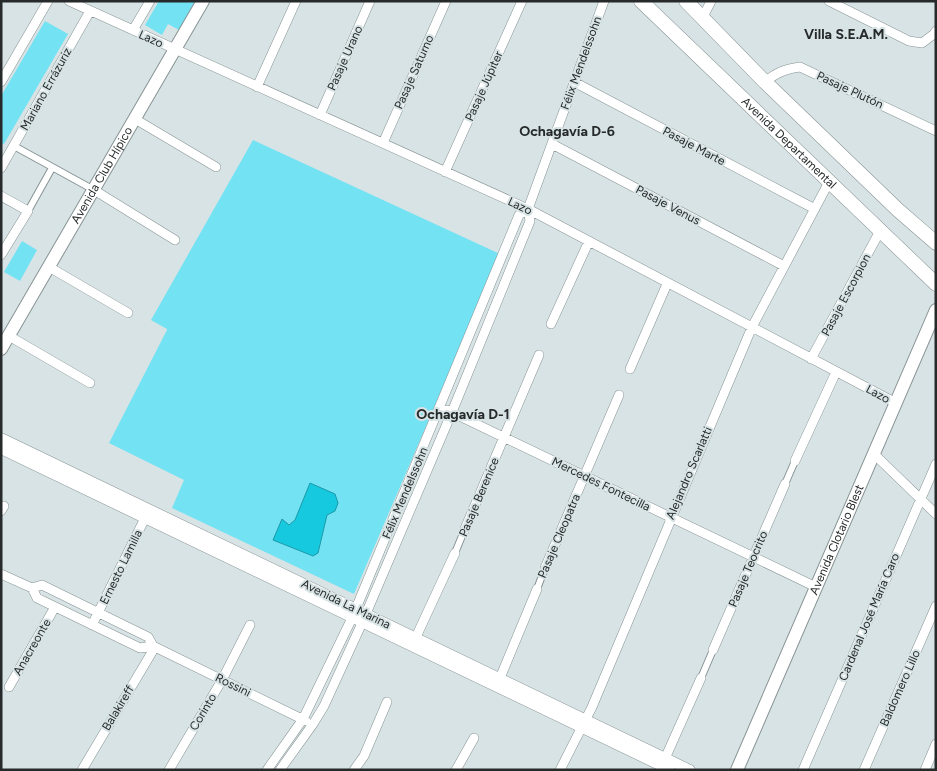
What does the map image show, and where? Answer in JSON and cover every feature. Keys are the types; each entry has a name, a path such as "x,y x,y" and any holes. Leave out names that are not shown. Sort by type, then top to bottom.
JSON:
{"main road":[{"name":"Avenida Club Hípico","path":"1,349 204,1"},
{"name":"Avenida Departamental","path":"641,1 936,284"},
{"path":"686,1 765,82 903,215 936,243"},
{"name":"Avenida Clotario Blest","path":"737,770 936,310"}],"street":[{"path":"1,82 48,1"},
{"name":"Lazo","path":"69,1 528,209 667,284 896,403"},
{"name":"Lazo","path":"133,30 150,1"},
{"path":"258,87 296,1"},
{"name":"Pasaje Urano","path":"320,115 370,1"},
{"name":"Pasaje Saturno","path":"383,143 446,1"},
{"name":"Pasaje Júpiter","path":"445,172 522,1"},
{"name":"Félix Mendelssohn","path":"280,770 324,706 364,618 452,412 530,221 528,209 604,1"},
{"path":"703,17 711,1"},
{"path":"829,1 909,41 922,43 936,31"},
{"name":"Mariano Errázuriz","path":"1,168 90,11"},
{"name":"Pasaje Plutón","path":"765,82 775,73 787,68 800,67 936,131"},
{"name":"Pasaje Marte","path":"574,82 815,209"},
{"path":"135,119 216,166"},
{"name":"Pasaje Venus","path":"552,144 784,266"},
{"path":"14,146 94,190 175,240"},
{"path":"1,255 52,168"},
{"name":"Alejandro Scarlatti","path":"560,770 584,724 752,327 829,182"},
{"path":"1,196 28,211"},
{"name":"Félix Mendelssohn","path":"267,770 302,719 354,613 519,215 528,209"},
{"name":"Pasaje Escorpion","path":"811,359 880,231"},
{"path":"551,324 589,241"},
{"path":"49,267 128,313"},
{"path":"630,369 667,284"},
{"path":"9,336 90,383"},
{"name":"Pasaje Berenice","path":"416,637 455,553 539,354"},
{"name":"Pasaje Teocrito","path":"666,765 713,650 836,372"},
{"name":"Pasaje Cleopatra","path":"500,678 619,395"},
{"name":"Mercedes Fontecilla","path":"440,408 452,412 816,587"},
{"name":"Avenida La Marina","path":"1,438 36,460 666,765 690,770"},
{"name":"Avenida La Marina","path":"1,448 36,460"},
{"path":"874,454 936,514"},
{"name":"Cardenal José María Caro","path":"803,770 936,464"},
{"name":"Ernesto Lamilla","path":"92,625 147,514"},
{"name":"Rossini","path":"1,574 32,588 37,598 140,648 154,646"},
{"name":"Rossini","path":"32,588 42,585 148,637 154,646 313,724"},
{"name":"Baldomero Lillo","path":"864,770 936,606"},
{"name":"Anacreonte","path":"9,687 55,607"},
{"name":"Avenida La Marina","path":"364,618 416,637 452,660 500,678 584,724"},
{"name":"Corinto","path":"169,770 222,680 250,625"},
{"name":"Balakireff","path":"82,770 154,646"},
{"path":"354,770 364,756 387,702"},
{"path":"456,770 474,738"},
{"path":"924,770 936,744"}],"shaded area":[{"path":"159,1 195,1 179,30 168,24 162,35 145,25"},
{"path":"45,21 68,34 4,144 1,143 1,96"},
{"path":"253,140 500,254 354,594 172,508 184,480 109,443 167,330 151,320"},
{"path":"22,241 37,250 20,281 4,272"},
{"path":"310,483 335,494 338,503 335,511 327,515 318,553 313,556 273,540 282,519 289,525 295,520"}],"district":[{"name":"Villa S.E.A.M.","path":"846,34"},
{"name":"Ochagavía D-6","path":"567,131"},
{"name":"Ochagavía D-1","path":"463,414"}]}
